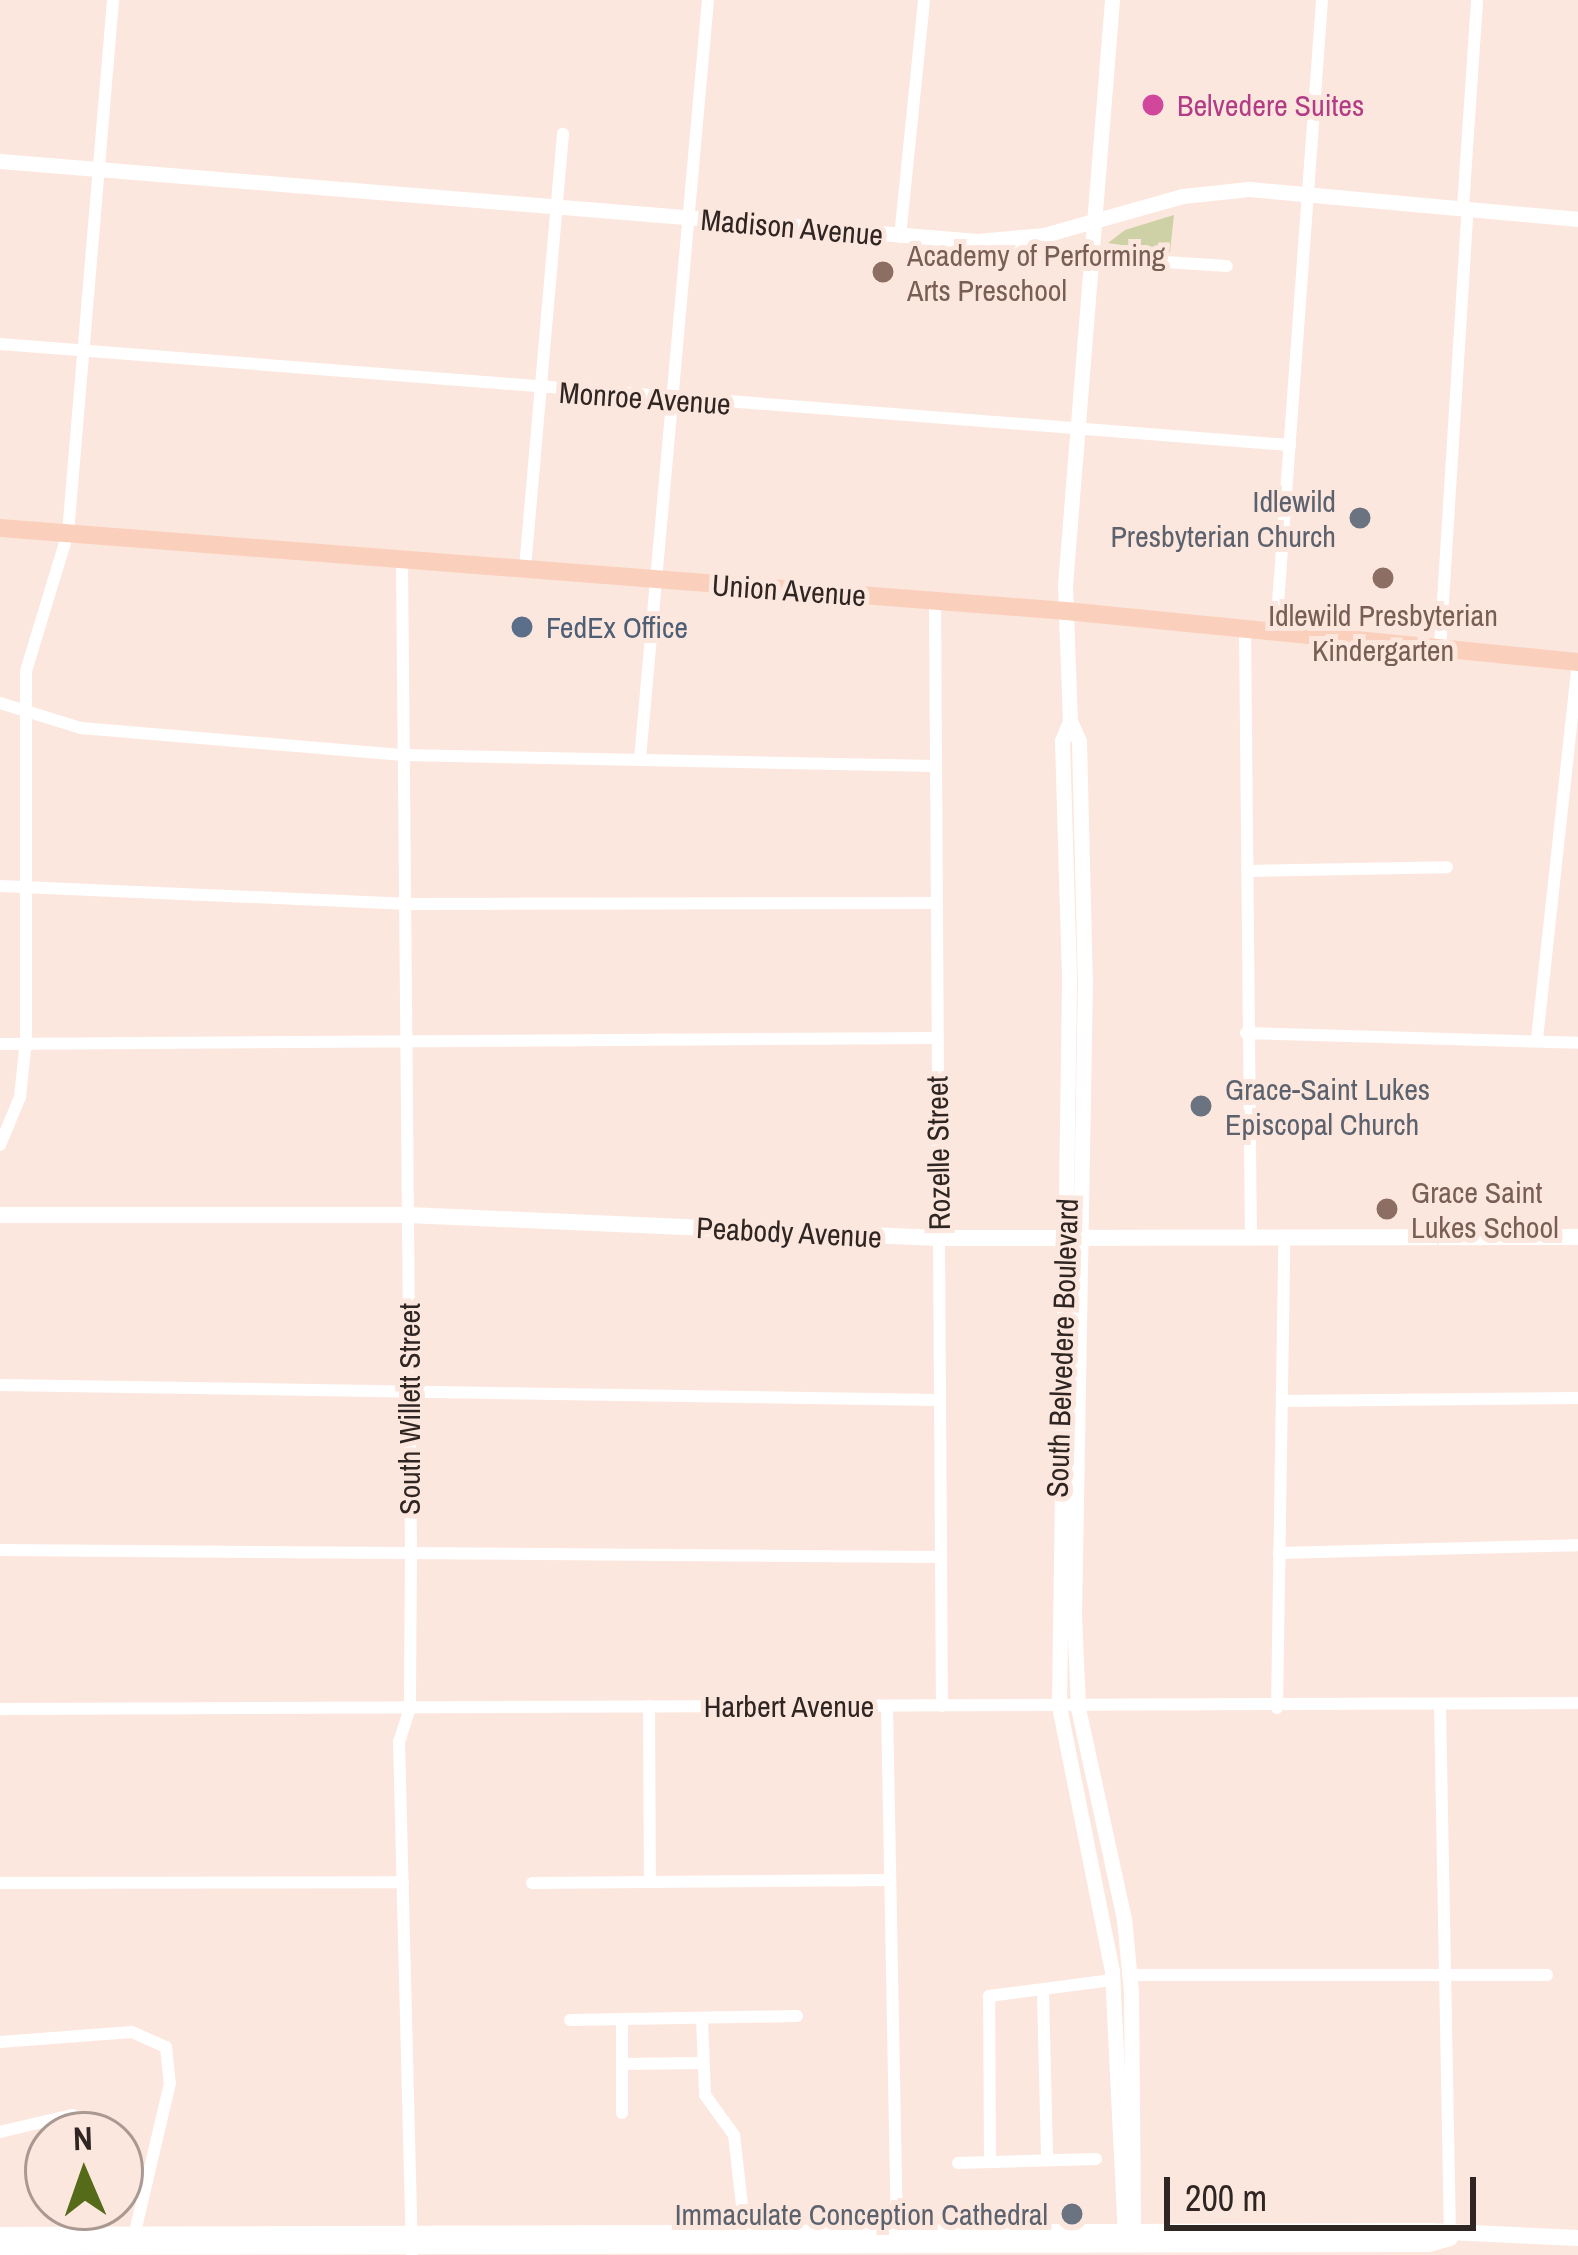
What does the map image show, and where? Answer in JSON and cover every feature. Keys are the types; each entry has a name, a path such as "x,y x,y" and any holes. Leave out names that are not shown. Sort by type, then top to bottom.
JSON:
{"main road":[{"name":"Union Avenue","path":"0,528 1066,611 1578,662"},
{"name":"Peabody Avenue","path":"0,1215 408,1215 939,1238 1578,1237"},
{"path":"0,2235 412,2246 897,2240 983,2245 1130,2236 1578,2238"},
{"path":"0,2247 133,2240"}],"street":[{"path":"0,1145 20,1097 26,1040 24,710 31,643 68,533 113,0"},
{"path":"640,759 668,401 708,0"},
{"path":"899,237 924,0"},
{"name":"South Belvedere Boulevard","path":"1112,0 1076,430 1066,611 1070,721 1079,741 1074,1239 1078,1708 1124,1919 1120,1976 1130,2236"},
{"path":"1276,631 1322,0"},
{"path":"1440,648 1477,0"},
{"path":"526,568 563,130"},
{"name":"Madison Avenue","path":"0,160 985,241 1093,222 1196,193 1308,192 1578,219"},
{"path":"985,241 1008,251 1227,266"},
{"name":"Monroe Avenue","path":"0,344 668,401 1291,445"},
{"name":"South Willett Street","path":"402,560 411,1551 410,1708 399,1742 412,2246"},
{"name":"Rozelle Street","path":"935,601 942,1706"},
{"path":"1245,628 1251,1238"},
{"path":"1537,1039 1578,662"},
{"path":"0,703 82,728 404,755 934,766"},
{"path":"1246,871 1447,867"},
{"path":"0,886 405,904 936,903"},
{"path":"1246,1033 1578,1043"},
{"path":"0,1044 26,1040 936,1038"},
{"name":"South Belvedere Boulevard","path":"1074,1239 1057,1466 1059,1706 1120,1976"},
{"path":"1276,1708 1284,1240"},
{"path":"0,1384 938,1400"},
{"path":"1282,1401 1578,1398"},
{"path":"1057,1466 1078,1466"},
{"path":"1279,1553 1578,1545"},
{"path":"0,1550 940,1557"},
{"name":"Harbert Avenue","path":"0,1709 1276,1708 1578,1703"},
{"path":"649,1706 650,1881"},
{"path":"887,1706 897,2240"},
{"path":"1440,1706 1450,2237"},
{"path":"532,1883 890,1880"},
{"path":"0,1883 403,1882"},
{"path":"990,2162 989,1996 1042,1992 1120,1976 1547,1975"},
{"path":"1042,1992 1047,2160"},
{"path":"570,2020 797,2016"},
{"path":"702,2019 702,2063 710,2108 734,2135 746,2241"},
{"path":"622,2020 622,2113"},
{"path":"0,2042 132,2032 166,2047 170,2083 133,2240"},
{"path":"622,2064 702,2063"},
{"path":"958,2163 1096,2159"}],"green space":[{"path":"1174,215 1170,252 1108,243 1125,230"}],"place":[{"name":"Belvedere Suites","path":"1153,105"},
{"name":"Academy of Performing Arts Preschool","path":"883,272"},
{"name":"Idlewild Presbyterian Church","path":"1360,518"},
{"name":"Idlewild Presbyterian Kindergarten","path":"1383,578"},
{"name":"FedEx Office","path":"522,627"},
{"name":"Grace-Saint Lukes Episcopal Church","path":"1201,1106"},
{"name":"Grace Saint Lukes School","path":"1387,1209"},
{"name":"Immaculate Conception Cathedral","path":"1072,2214"}]}
